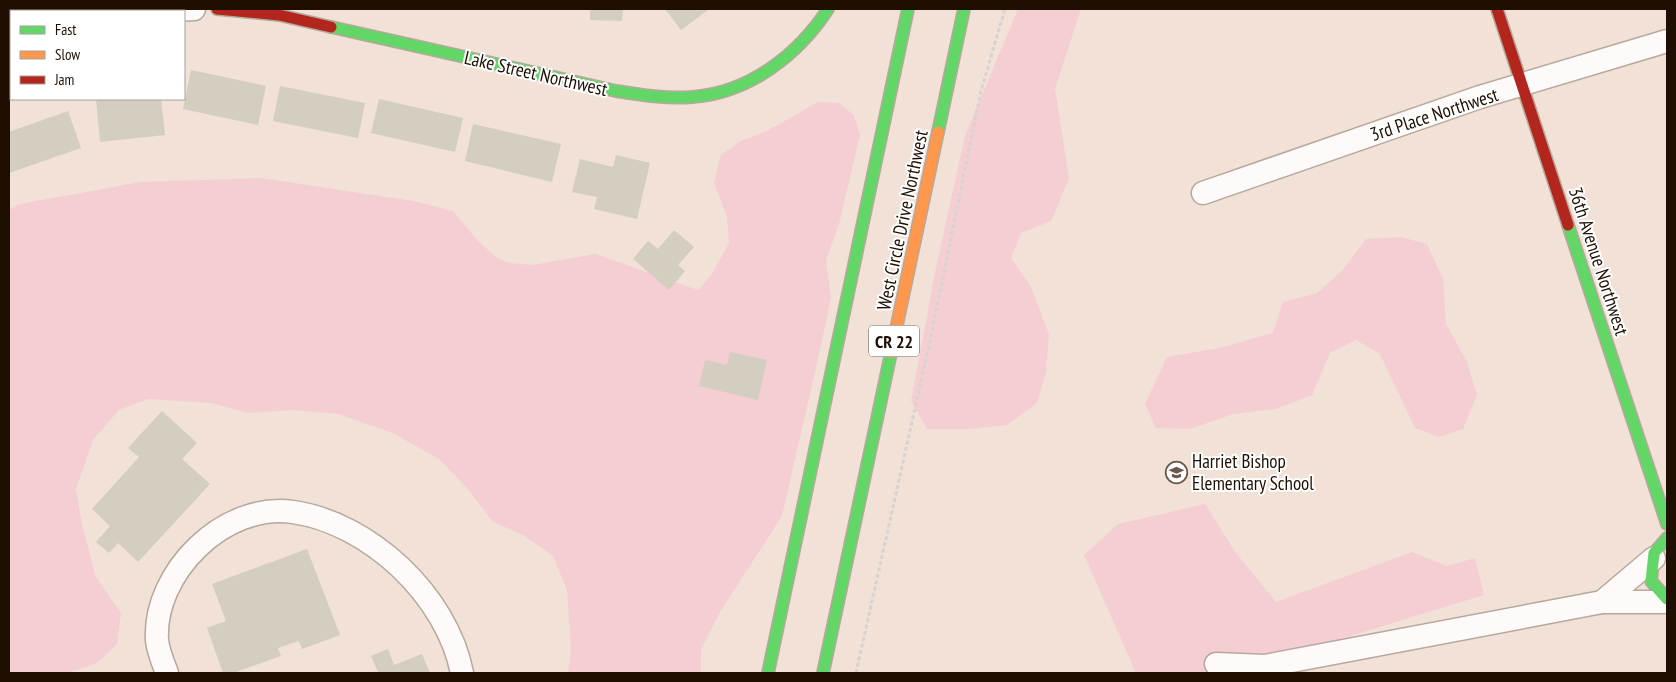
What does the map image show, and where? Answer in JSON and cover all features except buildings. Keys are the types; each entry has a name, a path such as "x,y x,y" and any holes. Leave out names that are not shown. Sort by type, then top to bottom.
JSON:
{"main road":[{"name":"Lake Street Northwest","path":"217,9 279,15 616,91 668,96 702,96 732,89 757,77 784,59 804,40 828,9"},
{"name":"West Circle Drive Northwest","path":"768,673 908,9"},
{"name":"West Circle Drive Northwest","path":"823,673 964,9"},
{"name":"36th Avenue Northwest","path":"1497,9 1667,524"},
{"path":"1667,538 1654,553 1651,581 1667,601"}],"street":[{"path":"173,10 194,9"},
{"name":"3rd Place Northwest","path":"1203,193 1464,102 1667,41"},
{"path":"167,673 157,641 164,596 175,574 194,551 213,535 237,520 265,512 292,512 319,518 346,530 380,549 407,573 432,605 449,638 462,673"},
{"path":"1602,602 1654,558"},
{"path":"1216,664 1265,666 1602,602 1667,601"}],"path":[{"path":"856,673 930,341 981,91 1005,9"}],"shaded area":[{"path":"1018,9 1081,9 1055,89 1069,179 1051,221 1021,233 1011,258 1031,287 1049,335 1046,372 1037,403 1007,425 970,429 927,429 911,401 936,267 965,136"},
{"path":"818,102 839,103 854,115 860,135 839,224 826,260 831,298 782,516 720,612 701,649 701,673 568,673 571,649 567,590 553,556 523,535 493,522 467,488 439,459 393,433 338,414 292,410 248,413 212,403 148,399 119,410 93,440 76,489 82,525 96,577 121,613 117,644 97,663 68,673 9,673 9,210 20,204 141,182 261,178 413,201 453,211 478,241 496,257 508,263 533,265 595,254 698,290 712,274 729,243 727,217 714,183 721,155 741,141 767,131"},
{"path":"1401,237 1427,244 1443,279 1446,324 1467,362 1477,395 1463,429 1439,437 1415,428 1380,354 1356,340 1330,353 1312,395 1276,409 1233,414 1190,429 1156,428 1145,404 1167,357 1219,348 1273,333 1283,302 1317,293 1342,271 1366,239"},
{"path":"1205,504 1236,553 1276,602 1412,552 1447,566 1475,558 1484,595 1230,673 1136,673 1084,555 1118,524"}],"traffic: fast":[{"path":"331,27 616,91 654,96 692,97 713,94 733,88 752,80 770,69 802,42 828,9"},
{"path":"768,673 908,9"},
{"path":"938,132 964,9"},
{"path":"1568,225 1667,524"},
{"path":"823,673 891,353"},
{"path":"1667,538 1654,553 1651,581 1667,599"}],"traffic: slow":[{"path":"891,353 938,132"}],"traffic: jam":[{"path":"217,9 279,15 331,27"},
{"path":"1497,9 1568,225"}],"place":[{"name":"Harriet Bishop Elementary School","path":"1176,472"}]}
